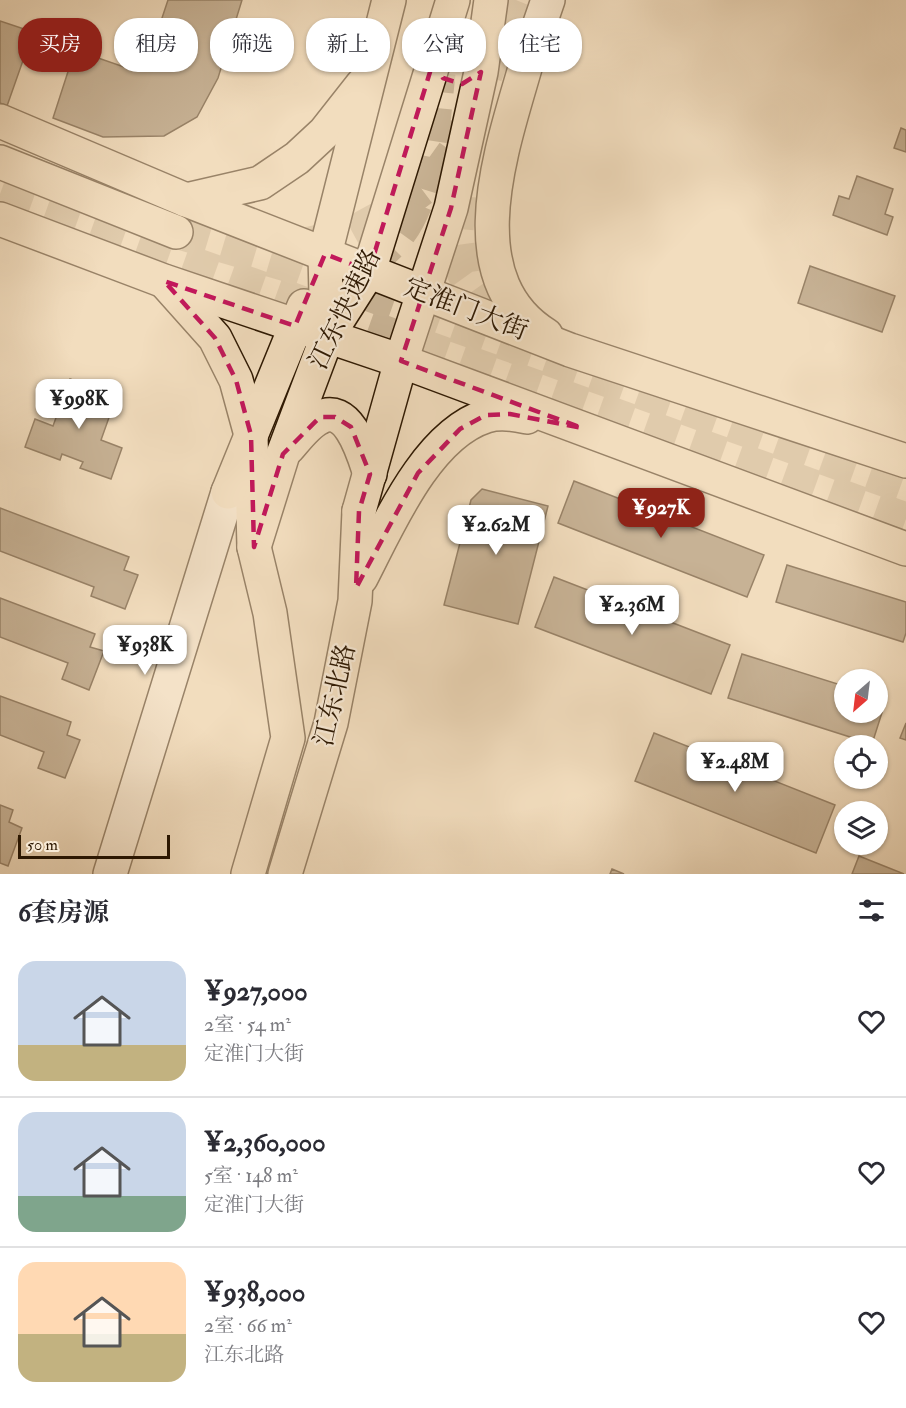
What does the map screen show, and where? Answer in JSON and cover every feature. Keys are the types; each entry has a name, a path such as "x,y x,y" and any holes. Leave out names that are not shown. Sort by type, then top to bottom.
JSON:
{"main road":[{"path":"110,874 228,492 324,254 389,0"},
{"name":"江东快速路","path":"447,18 453,0"},
{"path":"486,40 491,0"},
{"path":"542,18 548,0"},
{"name":"江东快速路","path":"254,547 283,454 327,337 369,272 430,72"},
{"path":"438,72 443,78 462,84 471,81 482,72"},
{"path":"370,474 401,361 452,208 482,72"},
{"path":"452,208 521,72"},
{"path":"524,72 502,148 492,206 491,241 502,283 517,308 540,331 570,350"},
{"path":"186,200 260,183 297,158 325,132 370,74"},
{"name":"定淮门大街","path":"0,121 186,200 570,350 906,461"},
{"path":"0,162 177,232"},
{"path":"0,219 164,281 401,361 906,549"},
{"path":"324,254 327,337"},
{"path":"164,281 214,338 236,380 251,435"},
{"path":"356,588 418,473 460,429 486,416 510,414 582,428"},
{"path":"283,454 318,418 335,417 351,427 357,436 370,474"},
{"name":"江东北路","path":"248,874 288,738 270,613 254,547 251,435"},
{"name":"江东北路","path":"285,874 331,723 355,601 359,511 370,474"}],"highlighted area":[{"path":"434,59 443,78 462,84 481,72 451,208 401,361 582,428 510,414 486,415 460,429 418,473 356,588 359,511 370,474 351,427 335,417 320,417 283,454 254,547 251,435 236,380 215,338 164,281 295,326 325,254 369,271"}],"building":[{"path":"168,0 242,0 236,18 210,18 210,72 220,72 197,117 164,136 103,137 53,118 68,72 102,72 102,59 114,64 114,72 198,72 198,18 162,18"},
{"path":"0,21 18,27 19,72 7,106 0,103"},
{"path":"901,128 906,130 906,152 894,148"},
{"path":"857,176 893,189 885,214 893,217 887,235 833,215 839,196 849,199"},
{"path":"810,266 895,296 882,332 798,303"},
{"path":"70,379 117,395 101,440 122,448 111,479 80,468 83,462 62,454 60,460 25,447 35,419 53,426"},
{"path":"574,481 764,555 747,597 558,523"},
{"path":"482,489 548,506 518,624 444,605 471,500"},
{"path":"0,508 129,557 124,570 138,575 125,609 91,596 94,587 0,551"},
{"path":"787,565 906,602 906,633 903,642 776,602"},
{"path":"554,577 730,645 711,694 535,627"},
{"path":"0,598 95,634 90,647 104,651 89,690 62,679 68,663 0,637"},
{"path":"742,654 834,683 834,723 879,723 875,735 844,735 728,698"},
{"path":"0,696 71,722 67,735 80,740 65,778 38,768 44,752 0,735"},
{"path":"906,723 906,740 900,738"},
{"path":"654,733 834,805 834,808 816,853 635,781"},
{"path":"0,805 13,810 9,822 22,828 8,866 0,863"},
{"path":"859,856 904,874 852,874"},
{"path":"612,869 624,874 610,874"}],"tunnel":[{"path":"486,75 516,0"},
{"path":"363,264 385,249 402,230 415,206 430,153 439,73"},
{"path":"305,244 350,234 396,209 432,182 456,148 465,126"},
{"path":"0,194 906,519"},
{"path":"460,196 457,231 463,273 485,304 514,326"},
{"path":"176,232 286,265 906,488"}]}
